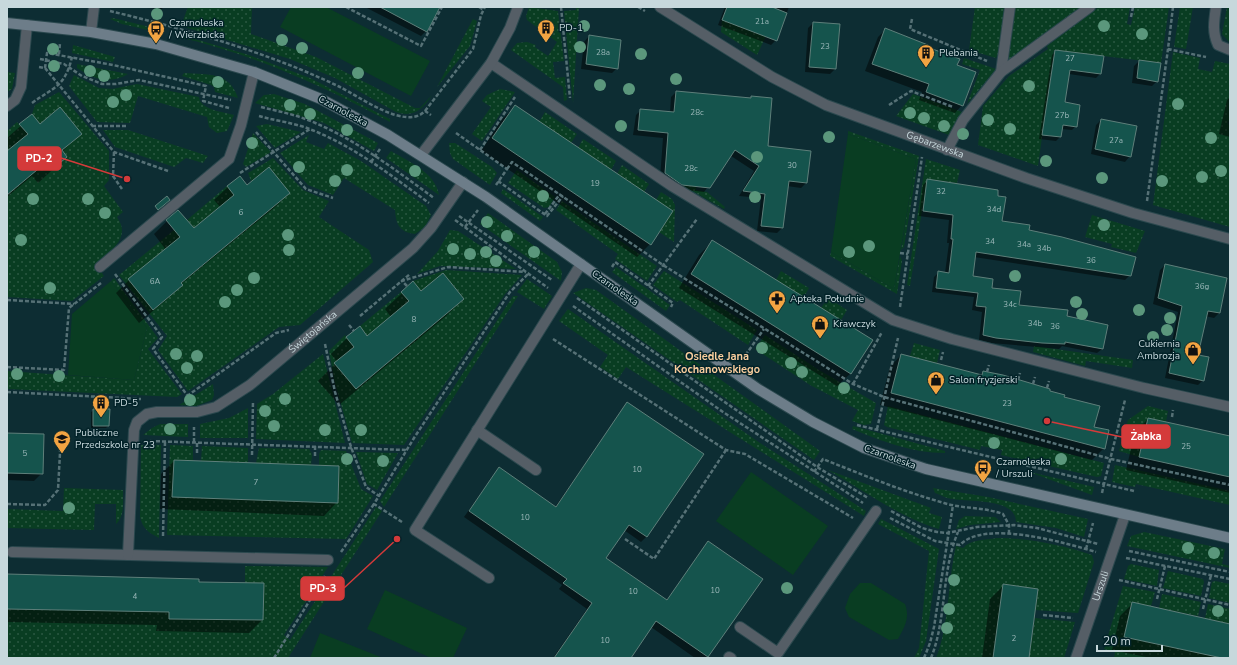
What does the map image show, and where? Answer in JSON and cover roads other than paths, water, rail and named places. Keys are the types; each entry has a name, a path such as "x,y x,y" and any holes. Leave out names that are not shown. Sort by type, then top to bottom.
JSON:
{"street":[{"path":"91,32 94,7"},
{"path":"421,155 491,63 510,28 518,7"},
{"name":"Gębarzewska","path":"660,7 722,47 800,92 859,118 947,150 1134,213 1230,239"},
{"path":"1002,70 1010,7"},
{"path":"947,150 969,112 1002,70 1090,7"},
{"path":"1216,7 1214,22 1215,38 1218,45 1230,50"},
{"name":"Czarnoleska","path":"7,23 91,32 156,44 254,72 321,99 421,155 463,182 758,389 813,422 864,448 926,469 1230,538"},
{"path":"7,106 15,100 21,87 27,25"},
{"path":"491,63 672,186 897,322 952,339 1144,388 1230,407"},
{"path":"100,267 229,159 245,108 254,72"},
{"name":"Świętojańska","path":"128,555 134,430 137,422 147,414 157,412 198,412 216,407 250,386 413,248 431,228 463,182"},
{"path":"489,578 415,530 581,264"},
{"path":"477,430 536,470"},
{"path":"740,627 782,656 865,526 880,509"},
{"name":"Urszuli","path":"1076,658 1125,515"},
{"path":"12,552 328,560"}],"place":[{"name":"PD-1","path":"546,43"},
{"name":"Czarnoleska / Wierzbicka","path":"156,44"},
{"name":"Plebania","path":"926,68"},
{"name":"PD-2","path":"127,179"},
{"name":"Apteka Południe","path":"777,314"},
{"name":"Krawczyk","path":"820,339"},
{"name":"Cukiernia Ambrozja","path":"1193,365"},
{"name":"Salon fryzjerski","path":"936,395"},
{"name":"PD-5","path":"101,418"},
{"name":"Żabka","path":"1047,421"},
{"name":"Publiczne Przedszkole nr 23","path":"62,454"},
{"name":"Czarnoleska / Urszuli","path":"983,483"},
{"name":"PD-3","path":"397,539"}],"district":[{"name":"Osiedle Jana Kochanowskiego","path":"717,362"}]}
